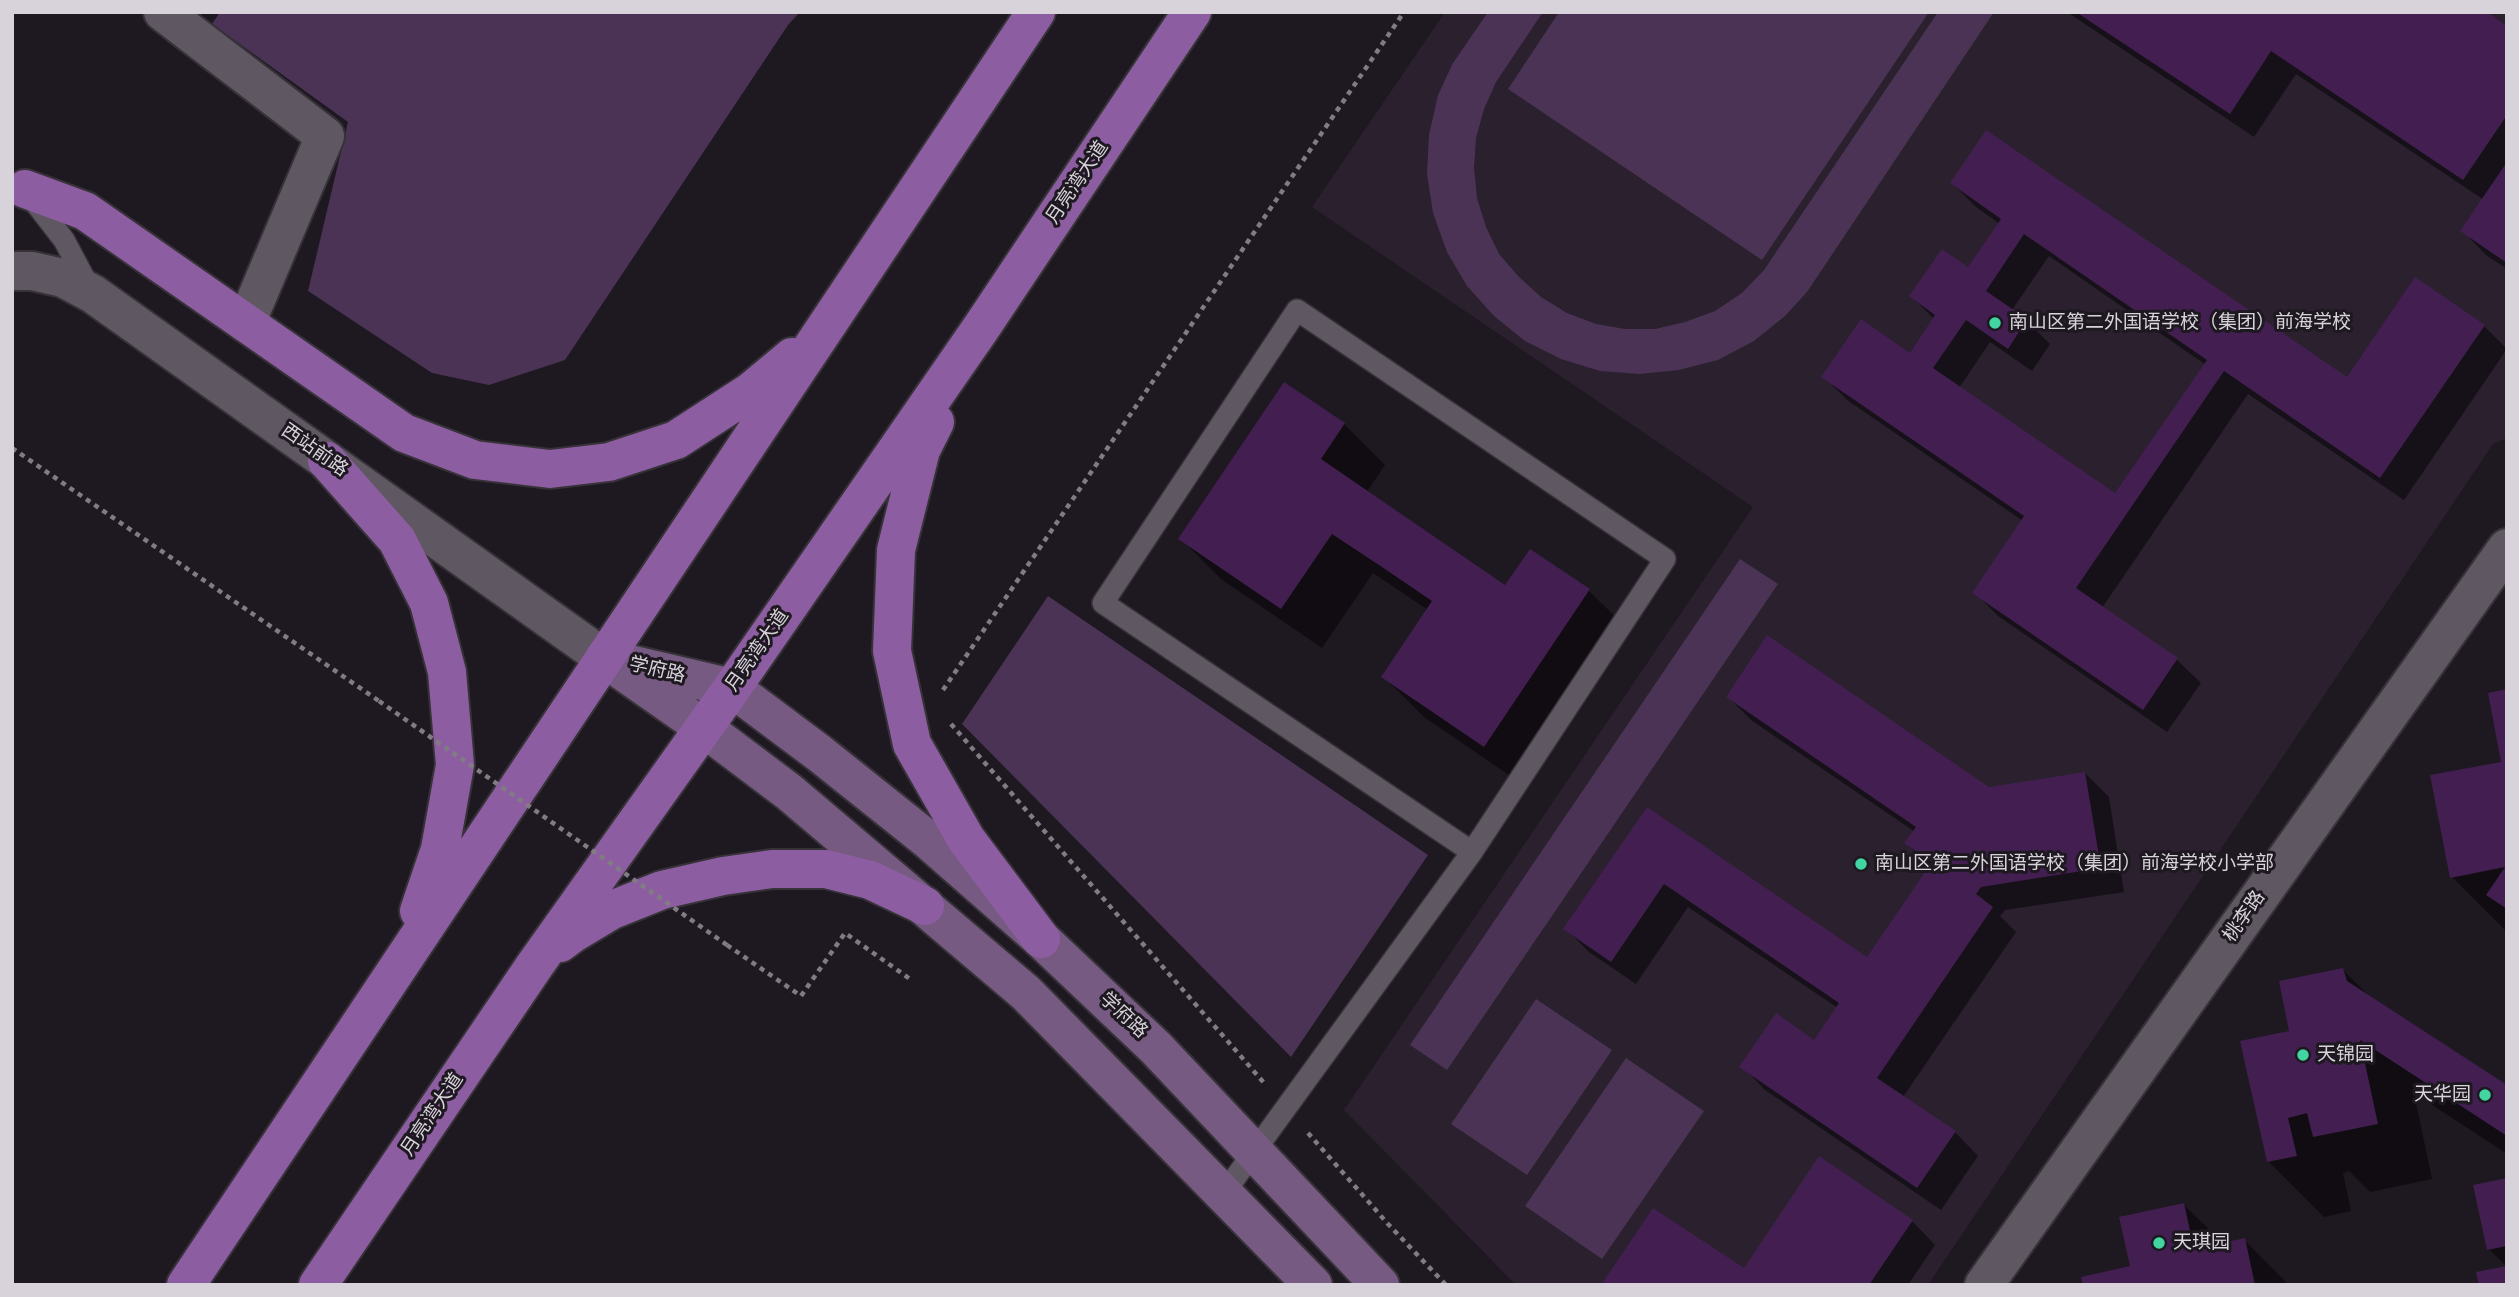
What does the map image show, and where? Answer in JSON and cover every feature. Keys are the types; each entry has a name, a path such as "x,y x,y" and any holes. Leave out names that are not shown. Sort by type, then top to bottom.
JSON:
{"main road":[{"path":"186,1285 1036,12"},
{"name":"月亮湾大道","path":"318,1285 535,965 704,728 981,328 1192,12"},
{"path":"19,183 85,211 404,433 475,460 550,469 608,463 676,440 750,392 826,329"},
{"path":"981,328 921,450 896,550 892,651 912,744 965,839 1041,939"},
{"path":"327,461 397,540 429,603 447,672 455,765 440,849 403,960"},
{"name":"学府路","path":"604,658 732,688 928,840 1041,939 1156,1048 1380,1285"},
{"name":"学府路","path":"604,658 789,792 1026,993 1313,1285"},
{"path":"535,965 572,934 612,910 662,890 723,876 772,870 826,869 870,880 925,906"}],"street":[{"path":"163,12 325,136 246,323"},
{"name":"西站前路","path":"12,271 32,271 62,278 93,294 604,658"},
{"name":"桃李路","path":"1984,1285 2507,548"}],"lane":[{"path":"19,183 64,240 93,294"},
{"path":"1224,1193 1472,852 1665,559 1297,310 1103,603 1472,852"}],"path":[{"path":"12,448 801,996 845,933 910,979"}],"shaded area":[{"path":"220,12 800,12 788,25 565,360 489,385 432,373 308,291 348,122 212,24"},
{"name":"南山区第二外国语学校（集团）前海学校","path":"1445,12 2507,12 2507,438 2493,444 1928,1285 1516,1285 1344,1110 1753,507 1312,207"},
{"path":"1488,12 1543,12 1496,82 1484,109 1476,138 1474,168 1477,198 1486,227 1499,254 1541,297 1567,313 1596,324 1625,329 1655,329 1715,311 1742,293 1764,270 1938,12 1994,12 1807,292 1785,316 1754,341 1718,360 1679,370 1639,374 1600,371 1561,359 1525,341 1494,316 1467,286 1447,252 1433,213 1427,174 1429,135 1438,95 1453,63"},
{"path":"1559,12 1929,12 1762,260 1508,89"},
{"path":"1740,559 1778,584 1447,1070 1410,1045"},
{"path":"1048,596 1428,855 1291,1057 962,724"},
{"path":"1536,999 1612,1050 1527,1175 1451,1124"},
{"path":"1626,1058 1704,1111 1602,1259 1525,1206"}],"building":[{"path":"2076,12 2487,12 2507,26 2507,115 2463,180 2271,51 2230,114"},
{"path":"1986,130 2347,377 2415,277 2485,325 2380,478 2224,371 2076,588 2178,658 2143,710 1972,593 2024,516 1821,377 1861,319 1910,353 1935,315 1909,296 1942,249 1968,267 2001,219 1950,183","holes":["2024,234 2207,360 2115,493 1933,368 1966,320 2008,349 2027,319 1986,291"]},
{"path":"2507,162 2507,263 2460,231"},
{"path":"1284,382 1345,423 1321,459 1505,585 1530,549 1590,589 1484,747 1381,677 1432,601 1382,567 1332,534 1281,609 1178,539"},
{"path":"1767,635 1989,787 2085,772 2101,868 1981,887 1976,894 1993,907 1877,1078 1956,1131 1917,1188 1739,1067 1776,1013 1814,1040 1839,1003 1664,884 1611,962 1563,929 1647,807 1867,957 1932,862 1904,843 1916,827 1726,697"},
{"path":"2507,689 2507,909 2486,895 2505,867 2450,878 2430,775 2501,762 2488,693"},
{"name":"天锦园","path":"2343,968 2347,981 2507,1085 2507,1136 2360,1040 2378,1124 2313,1137 2307,1113 2288,1118 2297,1156 2267,1162 2240,1041 2289,1031 2279,981"},
{"path":"1819,1156 1913,1220 1869,1285 1601,1285 1653,1208 1744,1268"},
{"path":"2507,1178 2507,1246 2487,1250 2473,1185"},
{"name":"天琪园","path":"2184,1203 2194,1249 2245,1238 2255,1285 2083,1285 2081,1277 2130,1266 2119,1217"},
{"path":"2507,1266 2507,1285 2479,1285 2476,1272"}],"place":[{"name":"南山区第二外国语学校（集团）前海学校","path":"1995,323"},
{"name":"南山区第二外国语学校（集团）前海学校小学部","path":"1861,864"},
{"name":"天锦园","path":"2303,1055"},
{"name":"天华园","path":"2485,1095"},
{"name":"天琪园","path":"2159,1243"}]}
